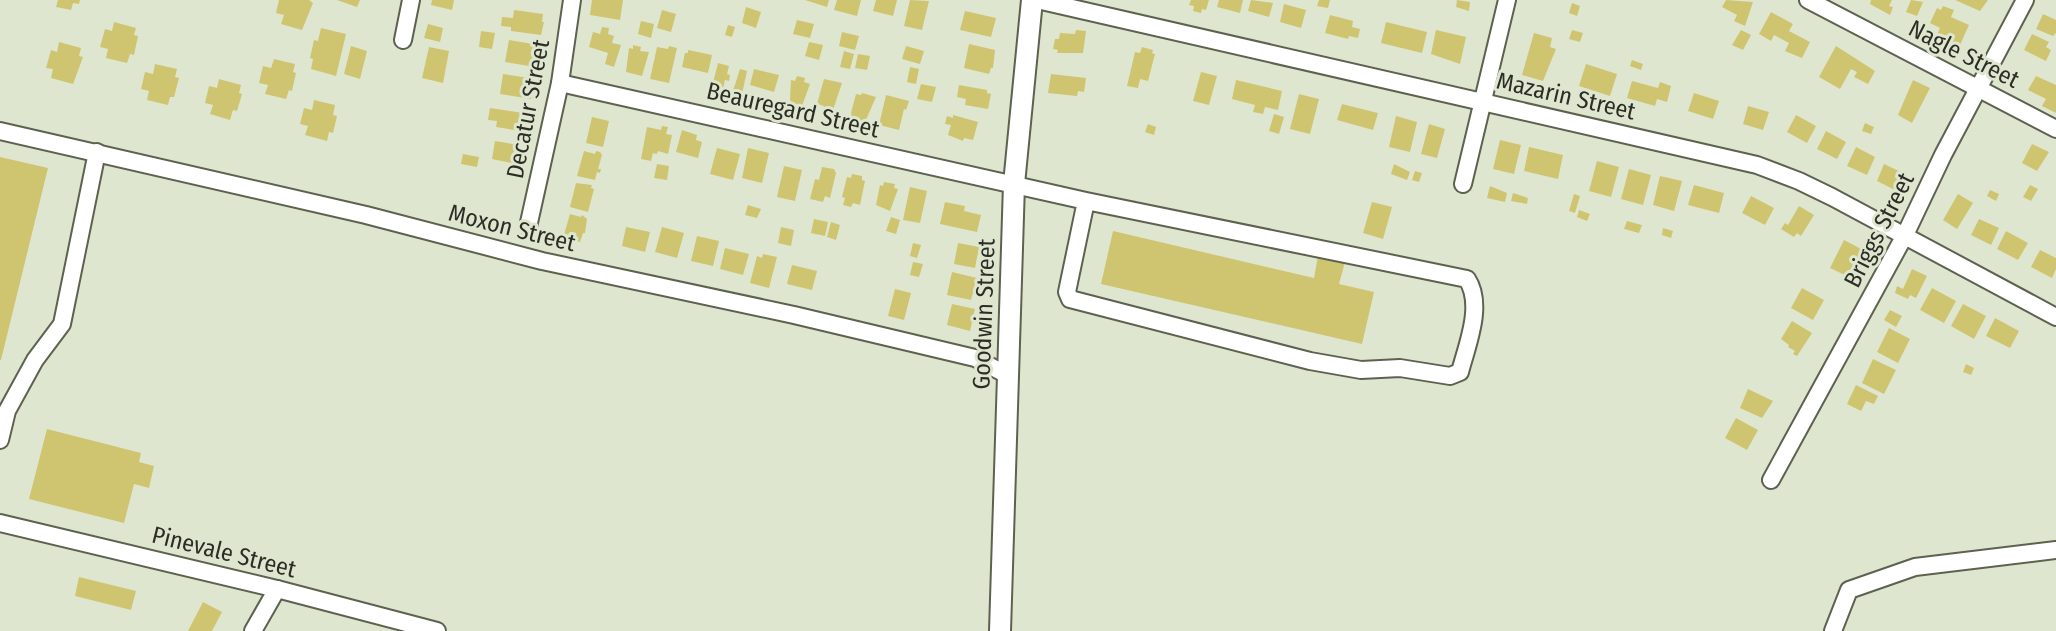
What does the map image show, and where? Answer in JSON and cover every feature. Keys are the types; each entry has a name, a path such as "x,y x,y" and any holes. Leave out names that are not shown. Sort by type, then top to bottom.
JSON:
{"main road":[{"name":"Goodwin Street","path":"1000,631 1014,184 1034,0"}],"street":[{"path":"403,40 411,0"},
{"name":"Decatur Street","path":"528,227 560,83 572,0"},
{"name":"Mazarin Street","path":"1034,0 1112,8 1483,101 1757,165 1799,181 2056,317"},
{"path":"1463,184 1507,0"},
{"name":"Nagle Street","path":"1808,0 1832,6 2056,129"},
{"name":"Briggs Street","path":"1771,480 1905,235 2025,0"},
{"name":"Beauregard Street","path":"560,83 1086,201 1467,279 1473,288 1474,308 1472,330 1460,372 1450,376 1400,368 1361,370 1310,361 1070,299 1067,292 1086,201"},
{"name":"Moxon Street","path":"0,131 366,215 542,261 975,358 1009,376"},
{"path":"0,440 7,411 35,360 62,324 97,152"},
{"name":"Pinevale Street","path":"0,523 437,631"},
{"path":"1833,631 1849,590 1862,585 1915,567 2056,550"},
{"path":"253,631 277,589"}],"building":[{"path":"58,0 80,0 79,4 73,3 71,10 56,7"},
{"path":"279,0 309,0 313,3 302,30 281,24 284,15 276,13"},
{"path":"337,0 360,0 357,7"},
{"path":"432,0 454,0 452,10 431,5"},
{"path":"592,0 623,0 620,20 590,15"},
{"path":"805,0 829,0 827,7"},
{"path":"837,0 861,0 857,16 834,10"},
{"path":"876,0 897,0 893,16 873,11"},
{"path":"910,0 929,1 922,30 904,26"},
{"path":"1191,0 1209,0 1206,10 1202,9 1201,13 1193,11 1194,6 1189,5"},
{"path":"1219,0 1243,0 1240,13 1217,7"},
{"path":"1251,0 1273,3 1269,17 1248,11"},
{"path":"1319,0 1330,0 1328,8 1317,6"},
{"path":"1457,0 1470,2 1469,11 1456,7"},
{"path":"1726,0 1753,2 1745,26 1734,21 1737,15 1722,7"},
{"path":"1871,0 1892,0 1890,15 1870,4"},
{"path":"1911,0 1923,2 1917,16 1906,12"},
{"path":"1955,0 1988,0 1980,11"},
{"path":"1572,3 1580,6 1577,16 1569,13"},
{"path":"1284,4 1306,10 1301,28 1280,22"},
{"path":"1943,6 1954,10 1951,17 1969,25 1960,45 1936,37 1940,28 1930,23 1937,8 1941,10"},
{"path":"746,7 761,12 756,28 742,23"},
{"path":"514,10 543,14 541,35 511,31 511,27 501,26 502,17 513,18"},
{"path":"662,10 676,14 671,32 657,28"},
{"path":"965,11 996,18 991,37 960,30"},
{"path":"1771,12 1793,24 1789,31 1810,42 1802,58 1785,51 1789,43 1774,35 1771,41 1759,34"},
{"path":"2043,14 2056,20 2053,36 2036,29"},
{"path":"1330,15 1353,21 1352,27 1360,29 1358,38 1349,36 1348,39 1325,33"},
{"path":"797,20 814,24 810,38 793,34"},
{"path":"641,21 654,24 651,38 638,34"},
{"path":"114,22 136,28 134,35 138,36 134,55 130,54 127,63 106,58 108,49 100,47 105,29 112,31"},
{"path":"1386,22 1427,32 1422,53 1381,43"},
{"path":"428,24 443,28 440,42 424,38"},
{"path":"728,25 735,27 732,37 725,35"},
{"path":"602,27 609,28 608,34 614,36 612,43 621,45 614,67 605,64 608,53 589,47 593,32 600,34"},
{"path":"321,28 346,34 336,76 311,69 314,40 318,41"},
{"path":"1076,30 1086,31 1083,53 1057,53 1058,50 1053,49 1060,33 1075,34"},
{"path":"1436,30 1466,37 1460,64 1431,54"},
{"path":"1572,30 1583,33 1580,42 1569,39"},
{"path":"1741,30 1751,35 1743,50 1732,45"},
{"path":"481,31 495,33 492,49 479,47"},
{"path":"842,32 859,36 855,50 839,46"},
{"path":"1534,33 1552,38 1550,47 1556,49 1543,81 1522,75"},
{"path":"2032,34 2049,42 2046,47 2051,50 2046,61 2024,50"},
{"path":"509,40 539,45 535,67 505,62"},
{"path":"59,42 81,48 79,56 83,57 73,84 51,78 53,69 46,68 51,50 57,52"},
{"path":"809,42 823,45 819,60 805,56"},
{"path":"969,44 995,50 993,68 989,74 964,68"},
{"path":"633,45 641,47 640,51 649,52 642,76 626,72 629,48 633,49"},
{"path":"351,46 367,51 360,79 344,74"},
{"path":"669,46 677,48 669,83 650,79 657,47 668,49"},
{"path":"906,46 924,51 920,64 902,59"},
{"path":"1836,46 1875,71 1868,84 1854,77 1857,72 1851,69 1840,89 1819,77"},
{"path":"429,47 449,51 443,83 422,78"},
{"path":"1142,47 1153,50 1155,54 1148,81 1140,79 1138,88 1127,86 1135,52 1140,53"},
{"path":"688,50 712,55 708,73 682,67"},
{"path":"844,51 854,54 850,69 840,67"},
{"path":"858,54 870,56 867,70 855,68"},
{"path":"274,59 295,64 292,91 289,90 286,99 265,94 268,85 259,83 263,66 271,68"},
{"path":"1632,60 1643,64 1641,70 1630,66"},
{"path":"718,63 729,66 729,81 725,80 723,89 712,87"},
{"path":"155,64 177,69 175,77 179,78 174,97 170,97 168,105 147,100 149,91 141,89 145,72 153,74"},
{"path":"1586,64 1617,74 1610,96 1579,86"},
{"path":"910,67 919,69 916,84 907,82"},
{"path":"740,69 747,71 742,94 733,91"},
{"path":"754,69 779,75 774,92 750,85"},
{"path":"1201,72 1217,76 1209,105 1193,101"},
{"path":"503,74 535,79 531,99 500,94"},
{"path":"1051,74 1086,78 1084,92 1078,91 1077,96 1048,93"},
{"path":"797,76 805,78 804,82 810,84 802,106 791,103 790,99 791,80 795,81"},
{"path":"2036,76 2056,85 2056,113 2042,106 2046,99 2028,90"},
{"path":"219,79 241,85 237,111 233,110 230,120 210,114 213,105 205,103 209,86 217,88"},
{"path":"824,79 842,83 832,113 823,111 824,106 817,104"},
{"path":"1236,80 1282,91 1278,110 1265,107 1263,114 1253,112 1255,105 1232,99"},
{"path":"1913,80 1930,88 1912,123 1898,115"},
{"path":"1632,81 1658,88 1660,82 1671,86 1667,102 1657,99 1655,106 1627,98"},
{"path":"921,84 936,87 932,102 917,99"},
{"path":"959,85 987,90 991,94 988,109 965,105 966,99 957,97"},
{"path":"1694,93 1719,101 1713,119 1688,111"},
{"path":"856,94 876,97 865,122 852,118 851,113"},
{"path":"1299,94 1319,99 1310,134 1290,129"},
{"path":"886,95 909,101 899,130 879,125"},
{"path":"314,100 335,105 333,115 337,116 333,133 329,132 327,141 305,135 308,126 300,124 304,108 312,110"},
{"path":"1342,104 1378,113 1373,130 1337,120"},
{"path":"1748,106 1769,112 1763,130 1743,124"},
{"path":"490,108 524,113 525,127 521,127 520,131 496,127 497,121 488,120"},
{"path":"1274,114 1284,117 1279,134 1269,131"},
{"path":"953,115 978,122 973,140 964,138 963,141 948,135 951,125 945,124 947,116 953,118"},
{"path":"1796,115 1816,126 1807,143 1787,132"},
{"path":"1396,116 1417,122 1410,152 1389,147"},
{"path":"592,117 609,121 603,147 586,143"},
{"path":"1865,123 1874,127 1871,134 1862,131"},
{"path":"1148,124 1156,127 1154,135 1145,132"},
{"path":"1429,124 1445,129 1437,158 1421,154"},
{"path":"662,126 668,127 666,134 672,135 668,154 658,151 657,154 653,153 651,161 641,159 647,127 661,130"},
{"path":"682,130 697,135 696,140 702,142 698,158 676,152"},
{"path":"1826,131 1846,142 1837,159 1817,149"},
{"path":"1500,140 1521,145 1514,174 1493,169"},
{"path":"495,141 518,145 518,149 522,150 521,160 517,159 516,164 492,159"},
{"path":"2032,144 2049,152 2037,171 2022,163"},
{"path":"1529,147 1563,155 1558,179 1524,171"},
{"path":"1856,147 1875,157 1867,175 1847,166"},
{"path":"717,148 740,154 733,180 710,174"},
{"path":"748,148 769,153 762,183 742,178"},
{"path":"584,151 595,154 596,151 602,155 598,169 601,169 600,173 597,172 595,180 577,176"},
{"path":"463,154 479,157 477,167 461,164"},
{"path":"0,157 48,168 1,360 0,360"},
{"path":"1597,161 1619,167 1611,197 1589,191"},
{"path":"657,164 669,166 667,180 654,178"},
{"path":"1394,164 1410,172 1407,180 1391,174"},
{"path":"1884,164 1903,173 1895,190 1877,181"},
{"path":"784,166 802,170 795,201 777,197"},
{"path":"822,167 834,169 836,173 830,198 825,196 823,202 810,199"},
{"path":"1629,169 1651,175 1643,205 1621,199"},
{"path":"1415,171 1422,173 1419,182 1412,180"},
{"path":"852,174 862,176 865,181 860,205 853,203 851,207 843,205 845,198 842,197 847,177 851,178"},
{"path":"1660,176 1682,181 1674,211 1653,205"},
{"path":"884,182 895,184 894,188 898,189 890,211 876,205 880,185 883,186"},
{"path":"576,183 592,185 594,189 588,212 570,207"},
{"path":"1694,185 1724,193 1719,213 1688,205"},
{"path":"2030,185 2038,189 2031,201 2023,197"},
{"path":"1490,186 1507,193 1505,202 1487,198"},
{"path":"910,187 927,191 920,223 903,220"},
{"path":"1990,190 1999,194 1996,201 1987,196"},
{"path":"1513,193 1528,198 1527,204 1511,201"},
{"path":"1574,194 1580,196 1575,213 1569,211"},
{"path":"1958,194 1973,203 1957,229 1943,220"},
{"path":"1751,196 1774,208 1765,225 1742,213"},
{"path":"945,202 965,206 964,211 981,215 977,232 940,224"},
{"path":"1372,202 1392,207 1383,239 1363,233"},
{"path":"748,205 761,209 757,218 745,215"},
{"path":"1799,206 1814,215 1801,236 1797,233 1794,237 1781,229 1785,223 1788,225"},
{"path":"1579,210 1590,214 1587,221 1577,217"},
{"path":"570,214 582,215 587,219 580,242 563,238"},
{"path":"891,217 900,220 896,234 886,231"},
{"path":"814,219 828,222 825,236 811,233"},
{"path":"1979,219 1999,228 1991,245 1971,235"},
{"path":"1627,221 1642,225 1639,233 1624,229"},
{"path":"831,222 840,225 836,240 827,237"},
{"path":"626,227 650,232 645,252 622,246"},
{"path":"662,227 684,233 677,258 655,252"},
{"path":"781,227 794,230 791,246 778,243"},
{"path":"1663,228 1673,231 1671,238 1662,235"},
{"path":"1113,231 1314,278 1318,256 1345,262 1339,284 1374,292 1362,344 1101,284"},
{"path":"2006,231 2028,243 2018,260 1997,249"},
{"path":"697,236 719,241 713,266 691,261"},
{"path":"1844,240 1863,250 1849,277 1830,268"},
{"path":"913,243 921,245 917,258 910,256"},
{"path":"958,243 979,247 975,268 954,264"},
{"path":"725,248 749,254 743,275 720,269"},
{"path":"2040,250 2056,258 2052,278 2031,267"},
{"path":"763,254 777,257 769,288 750,283 757,256 762,258"},
{"path":"913,262 923,264 919,277 910,275"},
{"path":"792,265 817,271 812,290 787,284"},
{"path":"1912,269 1927,276 1916,298 1910,295 1908,299 1895,293 1897,286 1903,289"},
{"path":"952,272 977,278 971,300 947,295"},
{"path":"1802,288 1824,300 1813,320 1791,308"},
{"path":"1932,288 1956,301 1944,323 1920,310"},
{"path":"895,289 911,293 904,320 888,316"},
{"path":"952,304 975,309 970,331 947,325"},
{"path":"1963,304 1986,316 1974,339 1951,326"},
{"path":"1890,310 1902,316 1896,327 1884,320"},
{"path":"1995,318 2019,331 2010,348 1986,336"},
{"path":"1792,321 1812,333 1797,356 1781,339"},
{"path":"1889,328 1910,339 1898,363 1877,352"},
{"path":"1873,359 1896,370 1884,394 1862,383"},
{"path":"1966,364 1974,368 1971,375 1963,372"},
{"path":"1856,385 1878,396 1874,404 1866,401 1861,411 1847,404"},
{"path":"1748,389 1773,401 1762,418 1740,408"},
{"path":"1736,418 1758,430 1747,450 1725,438"},
{"path":"47,429 141,453 139,462 154,466 149,488 134,484 124,523 29,499"},
{"path":"79,577 136,591 131,610 75,596"},
{"path":"203,602 222,612 212,631 188,631"}]}
